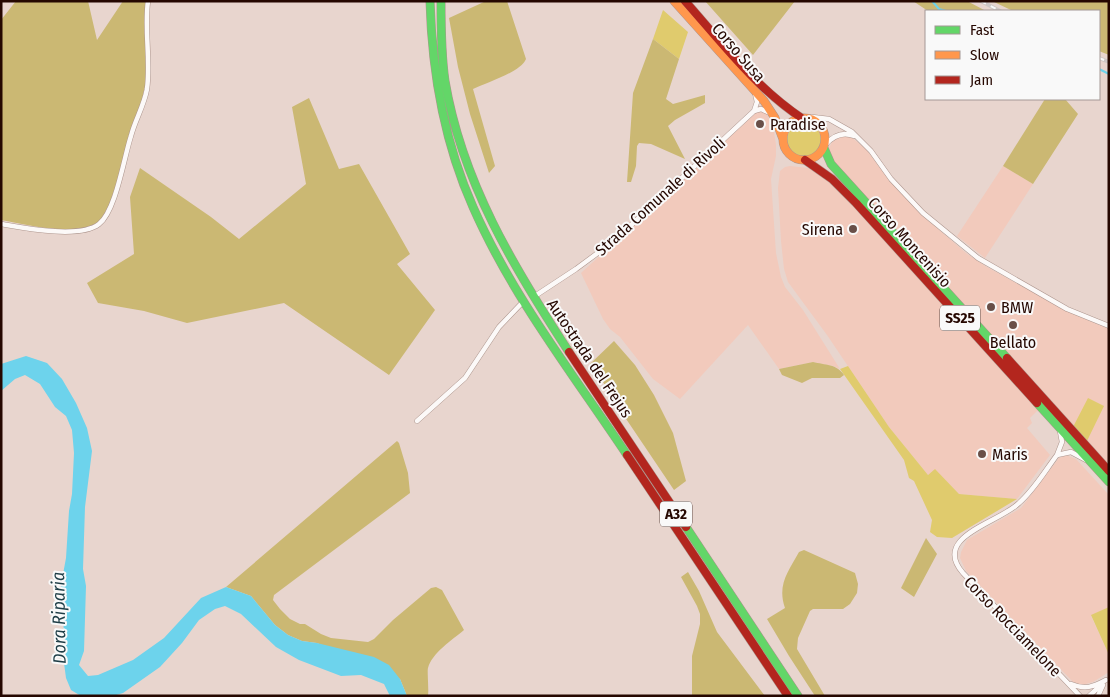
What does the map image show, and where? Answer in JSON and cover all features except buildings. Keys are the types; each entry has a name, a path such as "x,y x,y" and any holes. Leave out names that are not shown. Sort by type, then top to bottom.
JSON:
{"main road":[{"name":"Autostrada del Frejus","path":"430,1 433,55 446,126 460,174 473,208 528,305 788,696"},
{"name":"Autostrada del Frejus","path":"441,1 442,48 451,108 468,172 494,231 531,294 798,696"},
{"name":"Corso Susa","path":"674,1 753,88 765,96"},
{"name":"Corso Susa","path":"685,1 765,96"},
{"name":"SS25","path":"765,96 788,152 798,160 805,160"},
{"name":"SS25","path":"765,96 805,119 816,122 824,132 824,146"},
{"path":"783,139 787,127 797,120 805,119"},
{"path":"805,160 817,156 824,146"},
{"name":"Corso Moncenisio","path":"824,146 831,164 838,172 1109,471"},
{"name":"Corso Moncenisio","path":"805,160 828,176 846,193 1109,482"}],"street":[{"path":"1,224 37,230 82,230 99,224 108,213 131,135 142,109 146,89 148,68 146,37 148,1"},
{"path":"753,88 757,99 754,111"},
{"path":"754,111 758,109 764,110 775,118"},
{"name":"Strada Comunale di Rivoli","path":"538,294 614,241 754,111"},
{"path":"805,119 812,116 829,119 847,129 871,151 891,179 919,208 970,252 987,264 1067,309 1109,326"},
{"path":"824,146 833,137 843,134 858,138"},
{"path":"417,421 465,378 499,327 520,305"},
{"path":"1057,455 1062,442 1059,427"},
{"path":"1057,455 1071,452 1093,464"},
{"name":"Corso Rocciamelone","path":"1057,455 1020,503 967,535 957,545 954,552 955,562 963,573 1080,696"},
{"path":"1067,682 1079,688 1084,688 1095,686 1108,679"},
{"path":"1089,696 1108,679"},
{"path":"1098,696 1108,679"}],"shaded area":[{"path":"16,1 88,1 97,40 123,1 147,1 148,66 137,123 114,197 99,222 89,226 77,229 64,229 37,227 1,220 1,20"},
{"path":"486,1 507,1 526,59 523,64 510,73 473,89 495,166 489,173 470,114 458,67 449,18"},
{"path":"705,1 795,1 753,55"},
{"path":"913,1 967,1 984,10 926,10"},
{"path":"992,1 1109,1 1109,55 1100,51 1100,10 1011,10"},
{"path":"663,10 688,32 679,59 653,39"},
{"path":"653,39 679,59 666,99 673,104 705,95 705,103 668,126 685,159 651,144 639,143 637,146 636,166 631,182 627,182 633,93"},
{"path":"309,98 339,169 359,164 410,254 397,264 435,310 389,375 284,303 187,323 144,311 98,303 87,283 134,254 130,197 140,168 211,217 239,239 306,184 292,107"},
{"path":"1044,100 1066,100 1078,114 1033,184 1003,166"},
{"path":"763,111 773,126 776,145 776,156 771,179 776,253 781,277 785,287 803,310 840,369 813,362 779,369 748,325 680,399 653,379 620,337 610,329 603,319 581,273 757,112"},
{"path":"804,123 816,128 821,140 816,152 804,157 792,152 787,140 792,128"},
{"path":"841,136 850,136 866,149 885,174 922,215 966,253 987,267 1071,313 1109,329 1109,466 836,165 829,152 829,148 833,140"},
{"path":"790,166 808,168 817,172 839,190 1038,410 1030,418 1032,423 1027,428 1050,455 1017,499 959,494 935,470 928,475 889,427 827,335 788,282 784,269 781,241 778,188 780,171"},
{"path":"1003,166 1033,184 985,258 957,236"},
{"path":"614,341 635,365 654,395 673,433 686,481 674,490 612,398 597,371 590,364"},
{"path":"813,362 834,367 844,375 840,378 812,378 802,383 782,375 779,369"},
{"path":"848,366 889,427 928,475 935,469 959,494 1017,499 952,538 937,537 930,532 932,520 914,481 909,478 904,460 840,369"},
{"path":"1088,398 1104,406 1087,441 1073,427"},
{"path":"397,441 408,473 410,493 274,595 273,600 290,619 300,624 305,624 321,634 331,638 368,642 374,639 431,588 436,587 442,590 464,630 443,647 430,662 428,670 428,696 407,696 400,679 317,643 302,641 288,635 275,625 251,596 226,587"},
{"path":"1066,455 1076,459 1109,495 1109,607 1091,616 1109,655 1109,672 1093,682 1082,685 1073,682 966,571 960,558 967,540 1021,508 1059,458"},
{"path":"926,538 937,554 914,597 901,588"},
{"path":"804,550 855,573 858,584 857,593 850,604 843,609 813,609 810,611 798,638 797,649 825,696 815,696 767,619 785,608 782,592 783,585 799,552"},
{"path":"688,572 699,591 717,632 765,696 692,696 692,656 700,624 700,614 681,577"},
{"path":"1109,607 1109,655 1091,615"}],"water":[{"path":"26,356 47,363 62,379 76,403 87,428 92,451 85,507 83,569 86,586 84,651 79,665 88,676 98,675 133,660 164,638 201,598 226,587 251,596 275,625 288,635 302,641 374,657 389,665 400,679 407,696 390,696 384,684 361,675 341,676 299,660 276,647 241,614 225,606 215,609 199,620 182,643 160,667 123,693 113,696 81,696 71,690 66,678 64,663 66,651 61,585 66,558 72,494 74,453 72,430 66,416 55,407 40,384 25,375 15,379 1,391 1,364"}],"waterway":[{"path":"932,1 939,9 942,10"},
{"path":"1100,70 1109,74"}],"railway":[{"path":"981,1 998,10"},
{"path":"1100,58 1109,62"}],"traffic: fast":[{"path":"430,1 433,54 441,106 454,157 473,207 506,272 544,334 627,455"},
{"path":"441,1 445,81 453,118 464,154 477,189 510,256 569,352"},
{"path":"824,148 831,164 1007,358"},
{"path":"1037,403 1109,482"},
{"path":"686,527 798,696"}],"traffic: slow":[{"path":"674,1 764,101 775,118 783,139"},
{"path":"804,118 819,124 825,139 819,154 804,160 789,154 783,139 789,124 804,118"}],"traffic: jam":[{"path":"685,1 726,49 755,79 786,107 803,119"},
{"path":"805,160 832,179 856,203 1037,403"},
{"path":"569,352 686,527"},
{"path":"1007,358 1109,471"},
{"path":"627,455 788,696"}],"place":[{"name":"Paradise","path":"760,124"},
{"name":"Sirena","path":"853,229"},
{"name":"BMW","path":"991,307"},
{"name":"Bellato","path":"1013,325"},
{"name":"Maris","path":"982,454"}],"water label":[{"name":"Dora Riparia","path":"59,618"}]}
